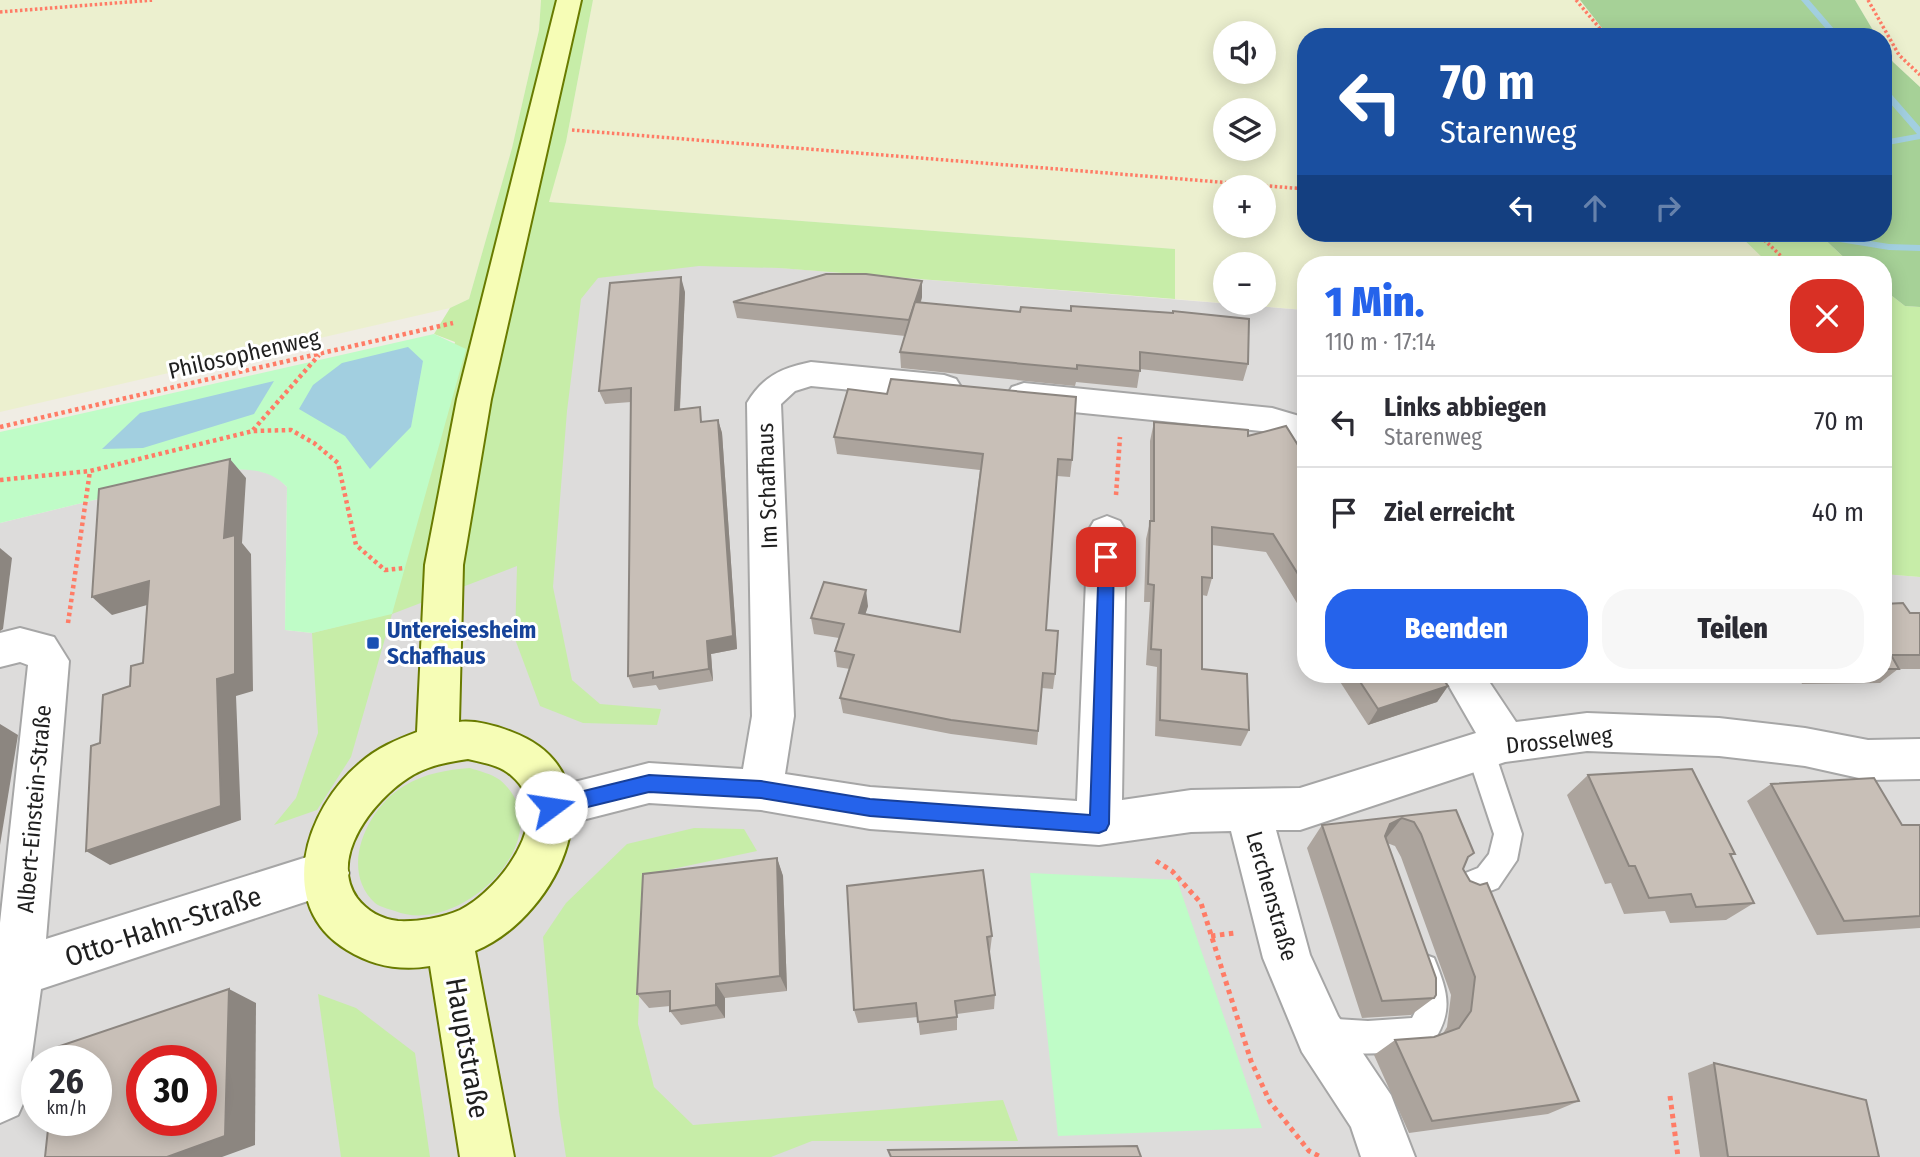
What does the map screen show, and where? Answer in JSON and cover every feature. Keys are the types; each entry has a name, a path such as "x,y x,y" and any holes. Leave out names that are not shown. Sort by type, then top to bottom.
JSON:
{"main road":[{"path":"438,744 438,678 444,565 474,399 569,0"},
{"path":"468,740 488,742 517,752 537,771 546,787 551,807 548,839 529,880 500,910 472,929 449,938 410,946 379,942 346,922 331,898 326,873 331,841 346,809 369,782 412,753 438,744 468,740"},
{"name":"Hauptstraße","path":"449,938 487,1157"}],"street":[{"name":"Im Schafhaus","path":"761,790 773,716 764,403 775,387 790,378 811,374 1272,420 1297,428"},
{"path":"1099,824 1107,531"},
{"name":"Albert-Einstein-Straße","path":"0,1097 9,975 49,661 20,649"},
{"path":"1466,683 1493,747"},
{"name":"Drosselweg","path":"1248,811 1300,809 1493,747 1587,732 1719,737 1805,747 1868,760 1920,759"},
{"name":"Lerchenstraße","path":"551,807 649,783 761,790 870,808 1099,824 1191,811 1248,811 1287,958 1320,1034 1373,1114 1388,1157"},
{"name":"Otto-Hahn-Straße","path":"9,975 326,873"}],"lane":[{"path":"1458,890 1488,878 1502,860 1508,834 1493,747"},
{"path":"1320,1034 1368,1037 1421,1033 1432,1018 1433,996 1415,946"}],"path":[{"path":"0,12 155,0"},
{"path":"1576,0 1599,28"},
{"path":"1868,0 1884,28"},
{"path":"1892,43 1899,55 1920,75"},
{"path":"540,129 1297,187"},
{"path":"1766,242 1781,256"},
{"name":"Philosophenweg","path":"0,427 495,314"},
{"path":"253,430 321,354"},
{"path":"1107,531 1114,525 1123,405"},
{"path":"0,480 90,471 253,430 291,430 314,443 338,463 356,545 385,570 444,565"},
{"path":"20,649 67,627 90,471"},
{"path":"1099,824 1172,871 1201,903 1251,1061 1270,1102 1309,1152 1321,1157"},
{"path":"1670,1096 1678,1157"}],"shaded area":[{"path":"694,261 1213,303 1213,315 1276,315 1276,308 1297,309 1297,683 1892,683 1892,575 1920,577 1920,1157 0,1157 0,523 217,470 253,469 276,476 287,487 285,630 312,633 585,274"}],"green space":[{"path":"0,0 541,0 539,30 512,148 469,299 450,308 0,412"},
{"path":"541,0 593,0 566,142 549,202 1175,249 1175,299 779,268 699,266 598,278 581,299 567,411 553,587 572,680 600,704 661,709 657,725 583,723 540,706 515,639 517,566 392,614 351,757 317,810 274,825 296,798 318,733 312,633 392,613 455,342 434,334 450,308 469,299 512,148 539,30"},
{"path":"593,0 1580,0 1602,28 1297,28 1297,242 1746,242 1761,256 1297,256 1297,309 1276,308 1276,252 1213,252 1213,302 1175,299 1174,249 548,202 566,142"},
{"path":"1580,0 1855,0 1872,28 1602,28"},
{"path":"1855,0 1920,0 1920,87 1892,60 1892,28 1872,28"},
{"path":"1892,60 1920,87 1920,307 1905,306 1892,296 1892,256 1842,256 1828,242 1892,242"},
{"path":"1746,242 1828,242 1842,256 1761,256"},
{"path":"1892,296 1905,306 1920,307 1920,577 1892,575"},
{"path":"434,334 466,349 392,614 312,633 285,630 287,487 280,480 264,473 217,470 0,523 0,432"},
{"path":"470,768 500,780 517,803 520,827 513,853 497,876 474,896 448,910 421,915 395,911 375,903 364,889 358,857 369,823 379,808 404,786 420,778 444,771"},
{"path":"694,828 744,829 757,851 644,875 638,1024 654,1087 693,1125 1003,1100 1018,1141 812,1141 771,1157 566,1157 559,1112 543,937 566,903 627,844"},
{"path":"1030,873 1177,880 1262,1128 1058,1136"},
{"path":"318,994 356,1008 415,1053 430,1157 341,1157"}],"water":[{"path":"408,347 423,361 411,427 370,469 345,436 299,409 313,385 342,363"},
{"path":"274,381 254,414 143,448 102,449 140,413"}],"building":[{"path":"826,274 866,274 922,281 909,320 733,302"},
{"path":"681,277 675,410 700,407 701,422 718,420 733,636 707,641 709,669 653,678 653,672 628,676 631,388 599,391 610,283"},
{"path":"915,302 1020,312 1021,307 1071,311 1071,306 1173,311 1249,319 1248,364 1140,352 1140,371 1077,365 1077,369 900,352"},
{"path":"891,379 1076,397 1072,460 1058,459 1046,630 1058,631 1055,674 1043,673 1038,731 951,720 840,698 854,655 835,651 844,624 811,618 824,582 866,590 859,613 960,632 983,454 834,437 848,389 887,394"},
{"path":"1154,422 1248,430 1248,436 1286,426 1297,444 1297,573 1273,534 1212,527 1212,578 1202,577 1202,669 1247,674 1249,730 1160,720 1161,650 1151,649 1154,585 1148,584 1150,521 1154,521"},
{"path":"230,459 224,538 235,535 235,674 217,679 221,806 86,851 91,746 100,743 103,695 130,686 131,666 143,663 149,581 92,597 99,489"},
{"path":"1903,603 1910,613 1920,613 1920,655 1892,655 1892,604"},
{"path":"1892,657 1899,669 1892,669"},
{"path":"1361,683 1446,683 1448,686 1378,709"},
{"path":"1692,769 1735,854 1730,854 1754,903 1696,907 1691,894 1649,898 1635,866 1629,866 1588,775"},
{"path":"1874,778 1902,825 1920,825 1920,916 1844,921 1771,784"},
{"path":"1456,810 1474,853 1468,857 1463,869 1470,881 1480,885 1487,883 1579,1101 1432,1121 1395,1040 1434,1037 1459,1028 1471,1011 1475,977 1421,834 1414,822 1402,818 1390,824 1385,836 1436,978 1436,995 1434,998 1382,1001 1322,825"},
{"path":"777,858 780,976 716,984 716,1005 670,1011 670,991 637,994 643,874"},
{"path":"983,870 992,936 987,937 995,995 955,1001 957,1017 918,1022 916,1003 854,1010 847,886"},
{"path":"229,989 225,1136 167,1157 45,1157 47,1136 112,1136 112,1045 63,1045"},
{"path":"1714,1063 1866,1100 1879,1157 1728,1157"},
{"path":"1137,1146 1141,1157 891,1157 888,1150"}],"waterway":[{"path":"1805,0 1829,28"},
{"path":"1892,100 1920,132"},
{"path":"1892,141 1920,136"},
{"path":"1858,242 1920,248"}],"place":[{"name":"Untereisesheim Schafhaus","path":"373,643"}],"route":[{"path":"551,807 649,783 761,790 870,808 1099,824 1106,557"}]}
